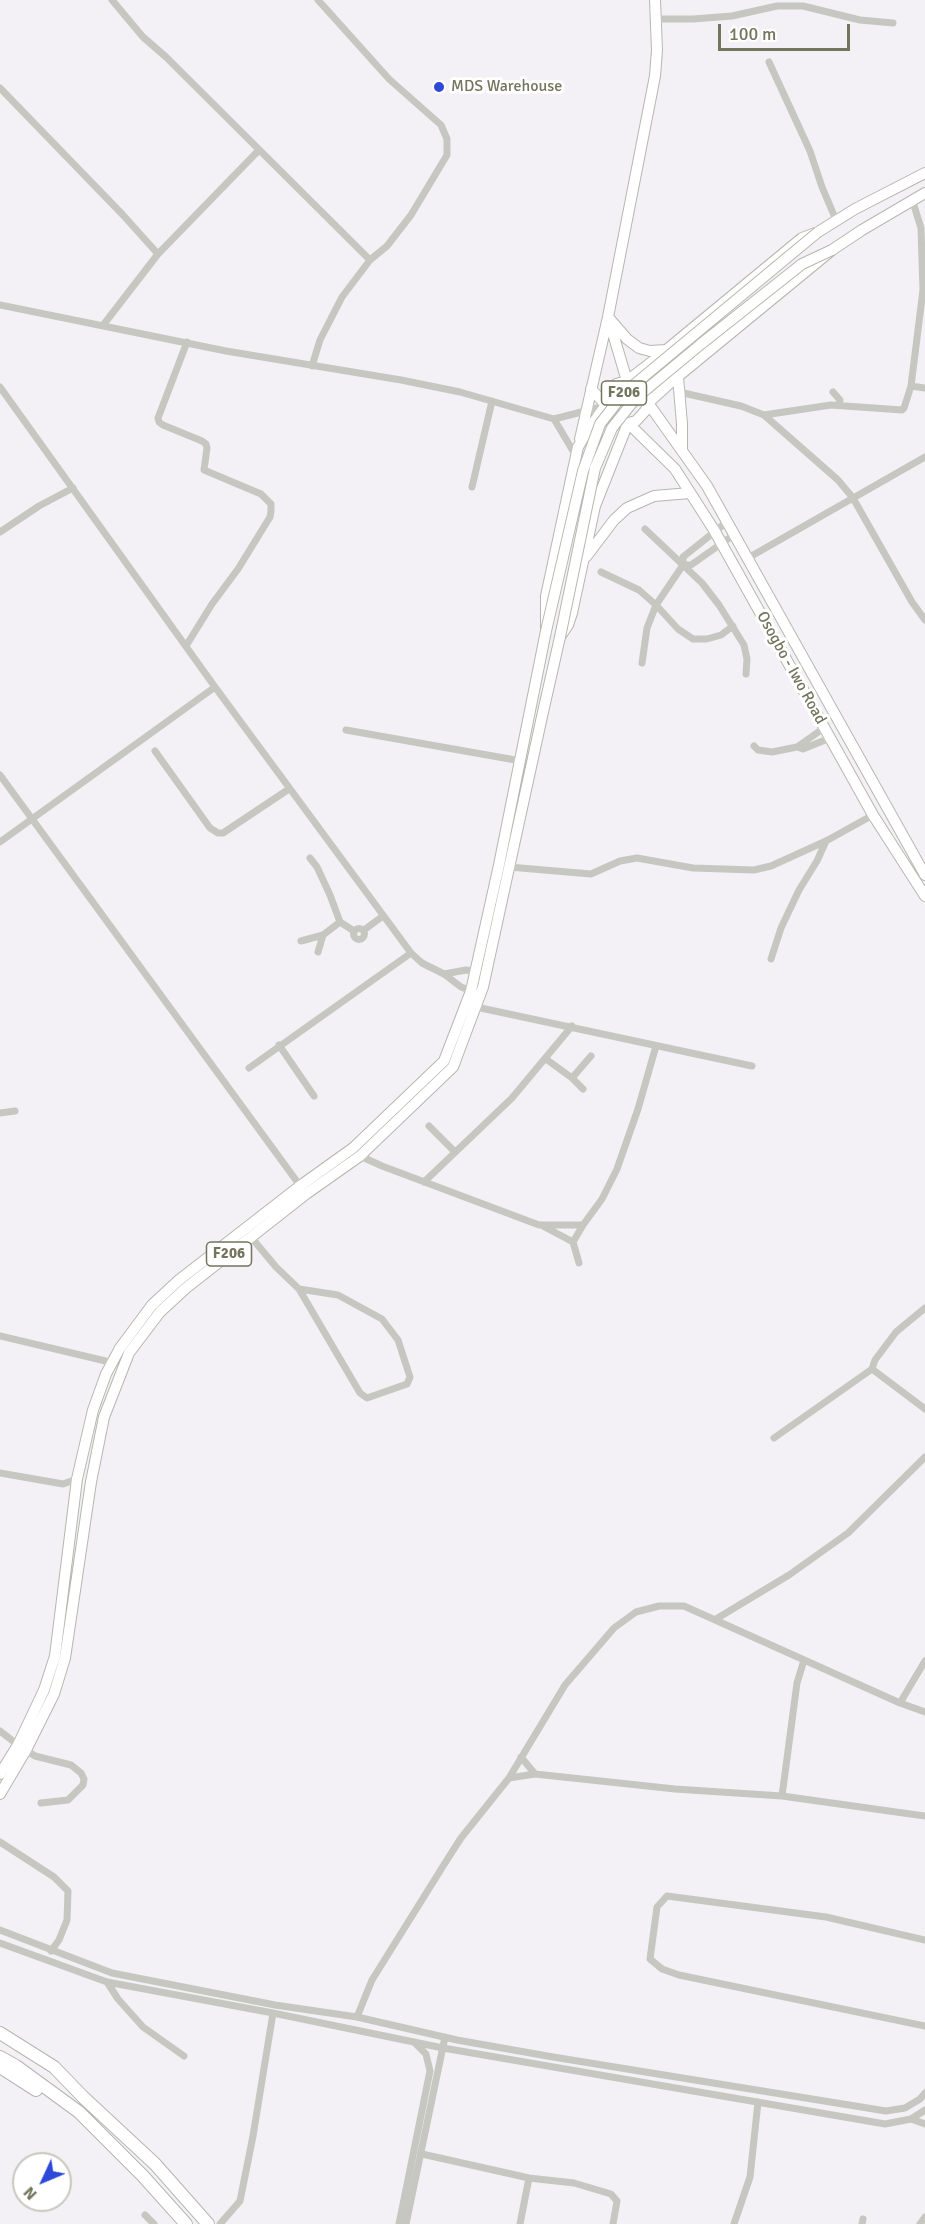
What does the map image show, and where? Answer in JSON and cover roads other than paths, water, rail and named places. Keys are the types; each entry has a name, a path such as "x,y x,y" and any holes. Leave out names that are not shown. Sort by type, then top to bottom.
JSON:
{"highway":[{"path":"0,2033 54,2067 155,2164 208,2224"},
{"path":"0,2041 84,2098"},
{"path":"0,2057 79,2112 143,2176 186,2224"},
{"path":"0,2067 68,2110 79,2112"}],"main road":[{"name":"F206","path":"577,452 608,316 655,76 657,19 655,0"},
{"path":"925,173 791,246 627,381 611,388 606,399 608,411 616,420 628,423 642,416 648,403 674,380 832,250 925,193"},
{"name":"F206","path":"0,1774 22,1748 54,1694 65,1658 91,1482 104,1417 129,1353 160,1311 251,1237 353,1148 444,1061 476,992 546,631 583,471 600,424 624,393 819,232"},
{"name":"F206","path":"480,972 509,867 595,468 612,428 636,398 711,337 802,264 832,250"},
{"path":"608,316 627,339 639,348 650,351 666,350"},
{"path":"608,316 627,381"},
{"path":"653,360 656,373 674,380 679,392 682,451"},
{"path":"627,381 642,387 648,403"},
{"path":"591,389 606,405"},
{"name":"Osogbo - Iwo Road","path":"648,403 707,486 728,521 925,875"},
{"path":"546,631 546,597 577,452 606,405"},
{"path":"560,637 568,625 595,506 628,423"},
{"name":"Osogbo - Iwo Road","path":"628,423 675,469 714,530 873,815 925,896"},
{"path":"584,560 614,520 627,508 654,496 690,493"},
{"name":"F206","path":"0,1794 22,1748 55,1656 77,1479 93,1410 120,1348 152,1305 179,1280 303,1190 360,1156 453,1067 477,1007 476,992"}],"street":[{"path":"112,0 143,37 166,57 370,260"},
{"path":"312,366 330,319 342,297 370,260 387,246 411,215 447,155 447,139 441,125 389,79 318,0"},
{"path":"657,19 693,20 732,16 777,6 803,6 860,20 893,23"},
{"path":"769,62 810,151 836,220"},
{"path":"0,88 158,254"},
{"path":"104,324 158,254 259,150"},
{"path":"764,415 831,405 902,410 906,405 911,386 923,290 921,228 912,199"},
{"path":"0,305 312,366 401,380 492,401 554,419 606,405"},
{"path":"186,646 212,604 244,560 270,517 271,511 271,504 261,494 204,470 206,444 159,422 158,418 187,342"},
{"path":"911,386 925,388"},
{"path":"0,387 289,789 411,953 422,963 444,974 461,987 476,992"},
{"path":"679,392 731,403 764,415 838,480 853,498 912,602 925,620"},
{"path":"831,405 833,392 840,400 839,405"},
{"path":"472,488 492,401"},
{"path":"554,419 577,452"},
{"path":"748,558 925,457"},
{"path":"0,532 39,506 73,488"},
{"path":"642,663 647,628 656,604 683,565 683,557 728,521"},
{"path":"645,529 702,584 733,626 744,645 747,659 746,674"},
{"path":"683,565 691,565 735,534"},
{"path":"601,572 627,583 656,604 678,629 693,639 707,639 721,635 733,626"},
{"path":"0,842 215,687"},
{"path":"346,730 521,761"},
{"path":"754,746 759,750 772,752 797,747 827,733"},
{"path":"797,747 803,749 827,733"},
{"path":"155,751 210,828 218,833 223,833 289,789"},
{"path":"0,775 303,1190"},
{"path":"509,867 591,874 620,861 638,858 693,868 754,870 771,866 826,841 873,815"},
{"path":"771,958 781,928 826,841"},
{"path":"310,858 317,867 340,922 354,931 358,928 364,930 383,916"},
{"path":"301,941 323,935 340,922"},
{"path":"318,952 323,935"},
{"path":"249,1068 411,953"},
{"path":"444,974 480,972"},
{"path":"477,1007 752,1066"},
{"path":"424,1182 512,1098 572,1026"},
{"path":"279,1045 315,1095"},
{"path":"579,1263 573,1242 602,1199 617,1169 638,1109 656,1046"},
{"path":"572,1078 591,1056"},
{"path":"546,1059 583,1089"},
{"path":"0,1113 15,1111"},
{"path":"429,1125 455,1152"},
{"path":"360,1156 540,1225 573,1242"},
{"path":"540,1225 583,1225"},
{"path":"251,1237 276,1267 299,1289 364,1396 367,1398 407,1384 410,1377 398,1340 382,1319 338,1295 299,1289"},
{"path":"774,1438 872,1369 875,1360 896,1332 925,1308"},
{"path":"0,1336 124,1365"},
{"path":"872,1369 925,1409"},
{"path":"716,1619 789,1575 848,1533 925,1458"},
{"path":"0,1473 35,1481 63,1484 77,1479"},
{"path":"357,2017 372,1980 445,1863 461,1838 509,1778 565,1685 614,1628 636,1612 659,1606 684,1606 900,1703 925,1712"},
{"path":"782,1796 797,1683 804,1660"},
{"path":"900,1703 925,1661"},
{"path":"0,1731 35,1756 71,1765 81,1773 84,1779 83,1785 68,1800 41,1803"},
{"path":"521,1757 535,1774"},
{"path":"509,1778 535,1774 675,1789 782,1796 925,1816"},
{"path":"0,1842 39,1866 68,1891 67,1920 59,1941 51,1951"},
{"path":"925,1940 826,1917 667,1896 657,1907 650,1959 662,1969 679,1975 925,2026"},
{"path":"0,1930 112,1973 275,2005 357,2017 445,2037 553,2057 886,2111 905,2108 925,2093"},
{"path":"0,1943 107,1982 442,2048 885,2124 911,2119 925,2110"},
{"path":"107,1982 118,1999 143,2027 184,2056"},
{"path":"220,2224 240,2201 273,2013"},
{"path":"406,2224 445,2037"},
{"path":"399,2224 430,2071 426,2054 415,2043"},
{"path":"734,2224 750,2177 758,2102"},
{"path":"911,2119 925,2124"},
{"path":"422,2154 530,2178 574,2183 611,2194 616,2201 613,2224"},
{"path":"520,2224 530,2178"},
{"path":"145,2215 154,2224"},
{"path":"920,2224 925,2217"}],"place":[{"name":"MDS Warehouse","path":"439,87"}]}
